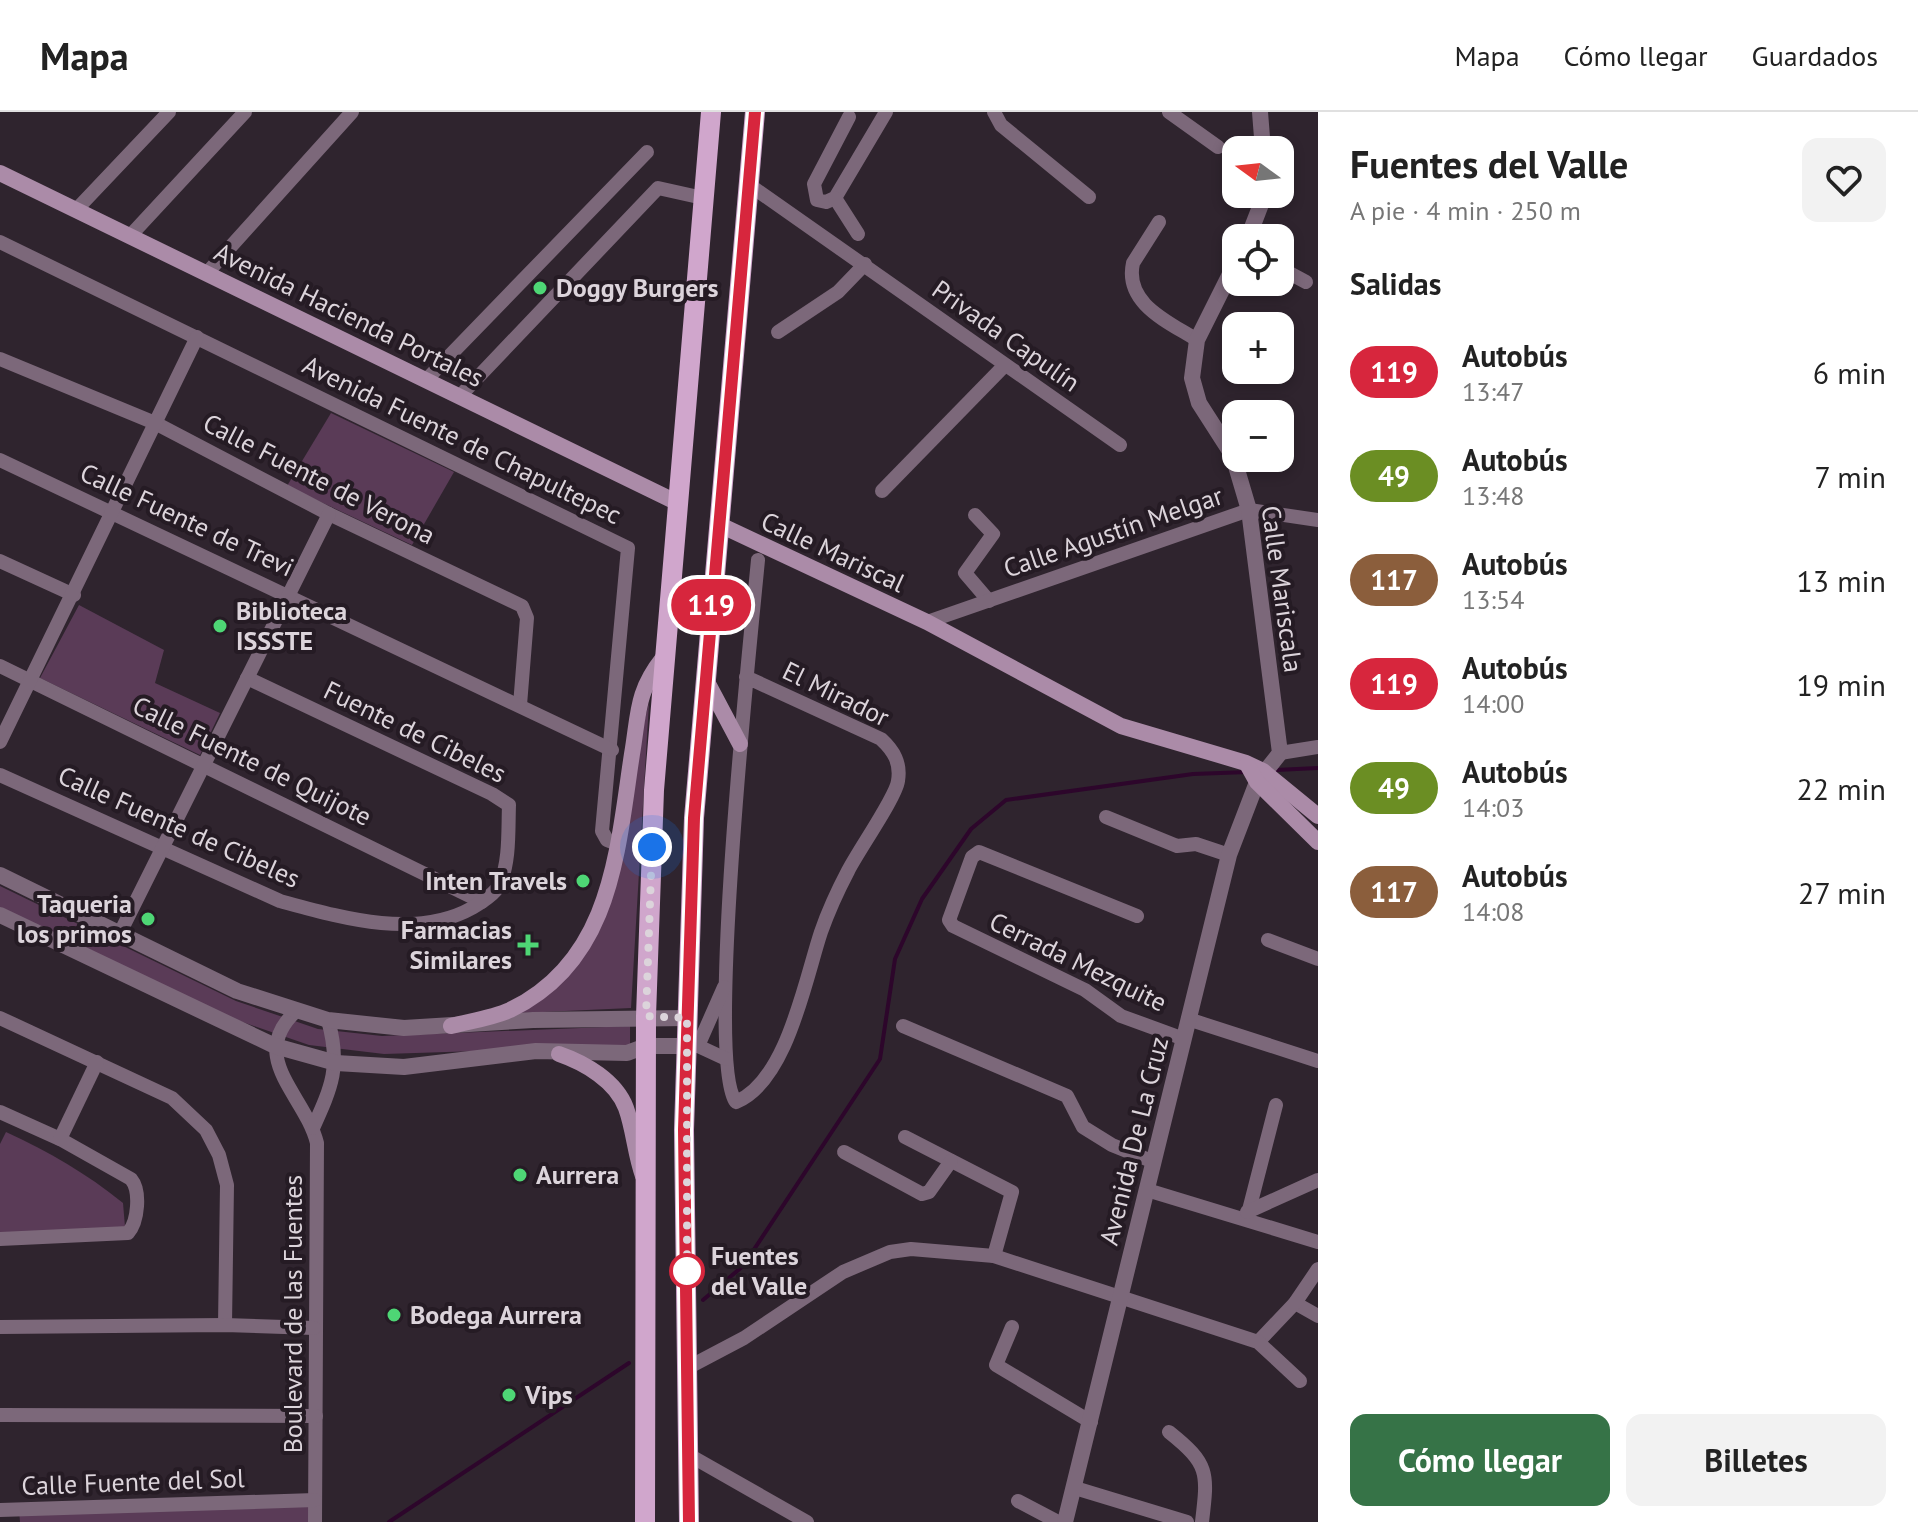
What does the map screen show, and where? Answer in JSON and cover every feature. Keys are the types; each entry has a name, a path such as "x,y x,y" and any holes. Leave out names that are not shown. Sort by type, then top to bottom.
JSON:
{"main road":[{"path":"645,1522 646,1016 663,658 711,112"},
{"path":"689,1522 692,1046 687,1018 694,818 755,112"},
{"name":"Avenida Hacienda Portales","path":"0,173 676,502"},
{"name":"Calle Mariscal","path":"718,524 927,622"},
{"path":"927,622 1121,726 1246,763 1318,842"},
{"path":"451,1026 507,1011 543,989 583,946 606,902 636,708 647,678 663,658"},
{"path":"705,677 740,744"},
{"path":"1260,776 1318,816"},
{"path":"559,1054 581,1061 598,1074 626,1107 633,1149 644,1178"}],"street":[{"path":"76,210 169,112"},
{"path":"130,236 245,112"},
{"path":"207,273 352,112"},
{"path":"849,117 814,184 817,200 826,202 835,198 886,112"},
{"path":"994,112 1001,125 1089,197"},
{"path":"1169,112 1218,147"},
{"path":"1260,112 1262,136"},
{"path":"427,379 647,152"},
{"name":"Privada Capulín","path":"748,184 1120,445"},
{"path":"461,395 658,188 703,198"},
{"path":"835,198 858,234"},
{"path":"1159,222 1133,263 1138,298 1146,307 1197,340"},
{"name":"Avenida Fuente de Chapultepec","path":"0,242 628,548 612,750 602,831 607,840 617,844"},
{"path":"778,332 838,292 865,264"},
{"path":"1294,276 1306,282"},
{"name":"Calle Mariscala","path":"1222,290 1197,340 1192,378 1199,403 1233,456 1249,510 1280,753"},
{"path":"0,742 115,512 197,337"},
{"name":"Calle Fuente de Verona","path":"0,359 155,423 329,514 522,606 527,618 520,705"},
{"path":"882,491 1005,365"},
{"name":"Calle Fuente de Trevi","path":"0,460 612,750"},
{"name":"Calle Agustín Melgar","path":"927,622 1249,510 1318,520"},
{"path":"120,933 207,765 329,514"},
{"path":"975,515 993,534 965,573 989,601"},
{"path":"746,677 758,560"},
{"path":"0,561 74,595"},
{"name":"Calle Fuente de Quijote","path":"0,666 482,902"},
{"name":"El Mirador","path":"746,677 881,739 892,749 899,765 898,784 840,887 822,929 791,1027 763,1081 736,1102 730,1094 726,1059 726,981 740,744 746,677"},
{"name":"Fuente de Cibeles","path":"247,678 492,794 509,805 506,866 498,888 482,902"},
{"path":"1260,776 1280,753 1318,747"},
{"name":"Calle Fuente de Cibeles","path":"0,775 280,901 356,920 401,923 449,919 482,902"},
{"name":"Avenida De La Cruz","path":"1065,1522 1229,855 1260,776"},
{"path":"1106,817 1177,846 1196,844 1229,855"},
{"name":"Cerrada Mezquite","path":"1137,916 979,852 972,857 949,913 953,926 1085,990 1121,1016 1184,1039"},
{"path":"0,875 237,991 328,1020 392,1027 646,1016 687,1018"},
{"path":"0,915 275,1046 336,1063 404,1067 536,1051 559,1054 627,1053 646,1046 692,1046 726,1059"},
{"path":"1268,940 1318,959"},
{"path":"692,1046 726,981"},
{"path":"275,1046 279,1032 295,1012"},
{"path":"0,1018 172,1098 206,1130 219,1155 230,1214 225,1325"},
{"path":"1188,1019 1318,1061"},
{"path":"313,1128 334,1080 336,1063 328,1020"},
{"path":"903,1026 1067,1096 1083,1127 1112,1145 1154,1162"},
{"name":"Boulevard de las Fuentes","path":"275,1046 279,1069 313,1128 318,1157 314,1328 315,1522"},
{"path":"60,1139 97,1062"},
{"path":"1245,1214 1276,1105"},
{"path":"0,1112 60,1139 136,1185 134,1227 128,1233 0,1239"},
{"path":"905,1137 1012,1192 994,1256"},
{"path":"844,1152 926,1194 951,1161"},
{"path":"1245,1214 1318,1180"},
{"path":"1147,1190 1245,1214 1318,1242"},
{"path":"689,1367 744,1338 843,1272 890,1252 911,1249 994,1256 1258,1342 1300,1381"},
{"path":"1258,1342 1295,1303 1318,1269"},
{"path":"1295,1303 1318,1316"},
{"path":"0,1327 225,1325 314,1328"},
{"path":"1012,1327 997,1360 998,1369 1091,1422"},
{"path":"0,1415 316,1416"},
{"path":"1169,1432 1198,1455 1204,1470 1202,1522"},
{"path":"689,1455 807,1522"},
{"path":"1075,1488 1140,1515 1187,1522"},
{"name":"Calle Fuente del Sol","path":"0,1510 30,1516 315,1500"},
{"path":"1018,1501 1058,1522"}],"shaded area":[{"path":"331,413 454,472 412,545 287,486"},
{"path":"79,605 164,650 155,683 220,713 200,755 40,678"},
{"path":"649,703 631,1008 521,1013 586,946"},
{"path":"0,886 236,1001 318,1029 382,1036 630,1026 630,1046 384,1054 309,1045 234,1019 0,907"},
{"path":"6,1132 67,1164 123,1203 125,1227 0,1236 0,1144"},
{"path":"318,1503 321,1522 20,1522 19,1510"}],"waterway":[{"path":"1276,770 1318,768"},
{"path":"703,1300 743,1266 880,1059 895,959 922,899 971,829 1006,800 1193,774 1248,772"},
{"path":"389,1522 629,1363"}],"bus line":[{"name":"119","path":"689,1522 684,1130 694,818 755,112"}],"place":[{"name":"Doggy Burgers","path":"540,288"},
{"name":"Biblioteca ISSSTE","path":"220,626"},
{"name":"Inten Travels","path":"583,881"},
{"name":"Taqueria los primos","path":"148,919"},
{"name":"Farmacias Similares","path":"528,945"},
{"name":"Aurrera","path":"520,1175"},
{"name":"Fuentes del Valle","path":"687,1271"},
{"name":"Bodega Aurrera","path":"394,1315"},
{"name":"Vips","path":"509,1395"}],"route":[{"path":"652,847 646,1016 687,1018 684,1130 687,1278 687,1271"}]}
